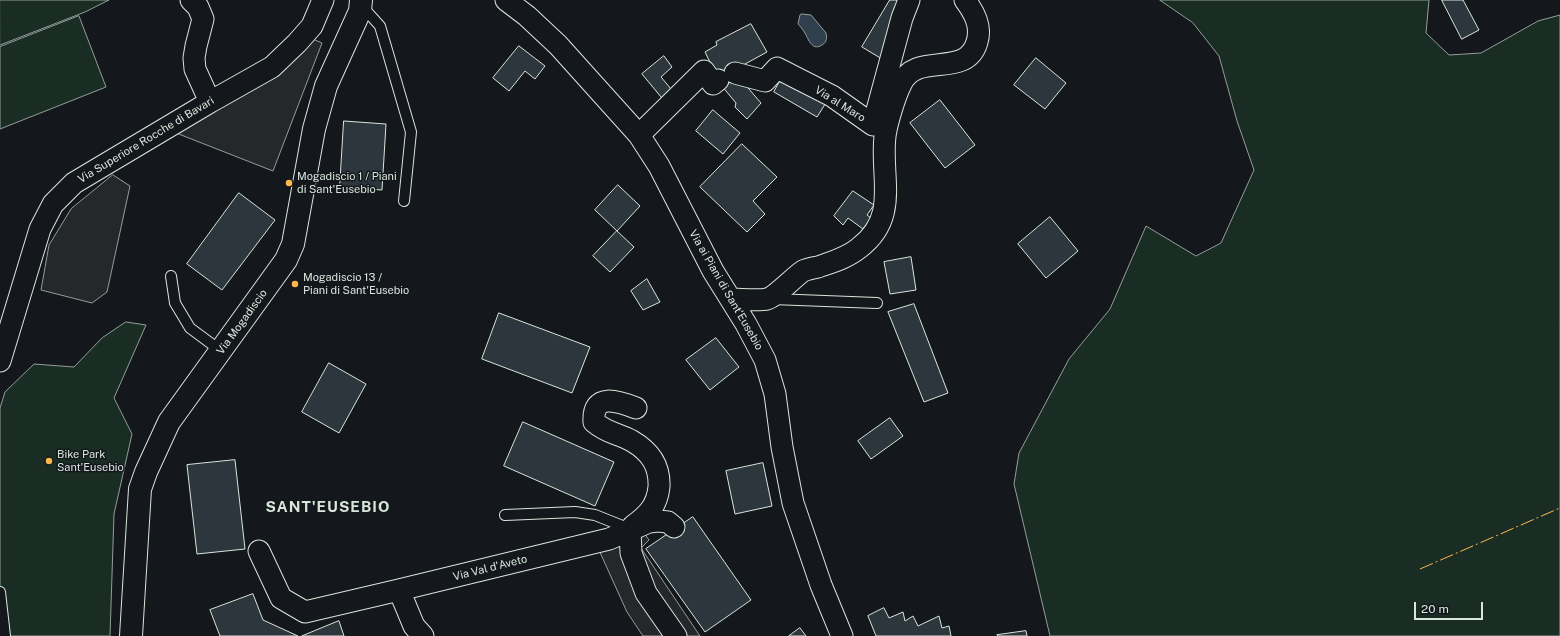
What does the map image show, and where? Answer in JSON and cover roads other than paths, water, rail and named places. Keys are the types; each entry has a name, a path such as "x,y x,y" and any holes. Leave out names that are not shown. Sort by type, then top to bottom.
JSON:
{"street":[{"path":"192,0 198,7 203,19 194,58 195,69 210,102"},
{"name":"Via Superiore Rocche di Bavari","path":"0,362 40,229 53,204 74,183 272,67 312,26 323,0"},
{"name":"Via ai Piani di Sant'Eusebio","path":"506,0 527,16 558,45 639,135 659,166 713,271 746,324 765,360 775,394 782,447 793,503 821,585 842,636"},
{"name":"Via al Maro","path":"639,135 704,71 712,84 727,77 765,80 777,68 832,96 873,125 902,18 909,0"},
{"path":"731,299 768,299 804,271 843,258 859,248 871,237 878,228 882,218 886,199 885,136 901,82 916,69 958,62 969,57 975,49 979,31 978,22 965,0"},
{"name":"Via Mogadiscio","path":"131,636 140,489 146,472 169,422 286,260 293,244 314,129 326,86 360,11 360,2"},
{"name":"Via Val d'Aveto","path":"630,529 649,514 656,504 659,472 654,461 648,454 632,441 602,429 594,422 594,414 599,405 606,400 617,401 636,408"},
{"name":"Via Val d'Aveto","path":"259,551 281,598 304,612 608,539 649,522 668,522 674,527"},
{"path":"630,529 631,553 646,593 676,636"},
{"path":"399,590 414,626 423,636"}],"lane":[{"name":"Via Mogadiscio","path":"360,2 380,26 411,132 404,201"},
{"path":"171,276 175,303 190,328 221,351"},
{"path":"768,299 877,303"},
{"path":"505,515 575,512 595,515 630,529"},
{"path":"0,592 5,636"}],"water":[{"path":"800,15 811,15 826,33 825,43 819,47 814,46 808,40 798,24"}],"place":[{"name":"Mogadiscio 1 / Piani di Sant'Eusebio","path":"289,183"},
{"name":"Mogadiscio 13 / Piani di Sant'Eusebio","path":"295,284"},
{"name":"Bike Park Sant'Eusebio","path":"49,461"}],"district":[{"name":"SANT'EUSEBIO","path":"328,507"}]}
